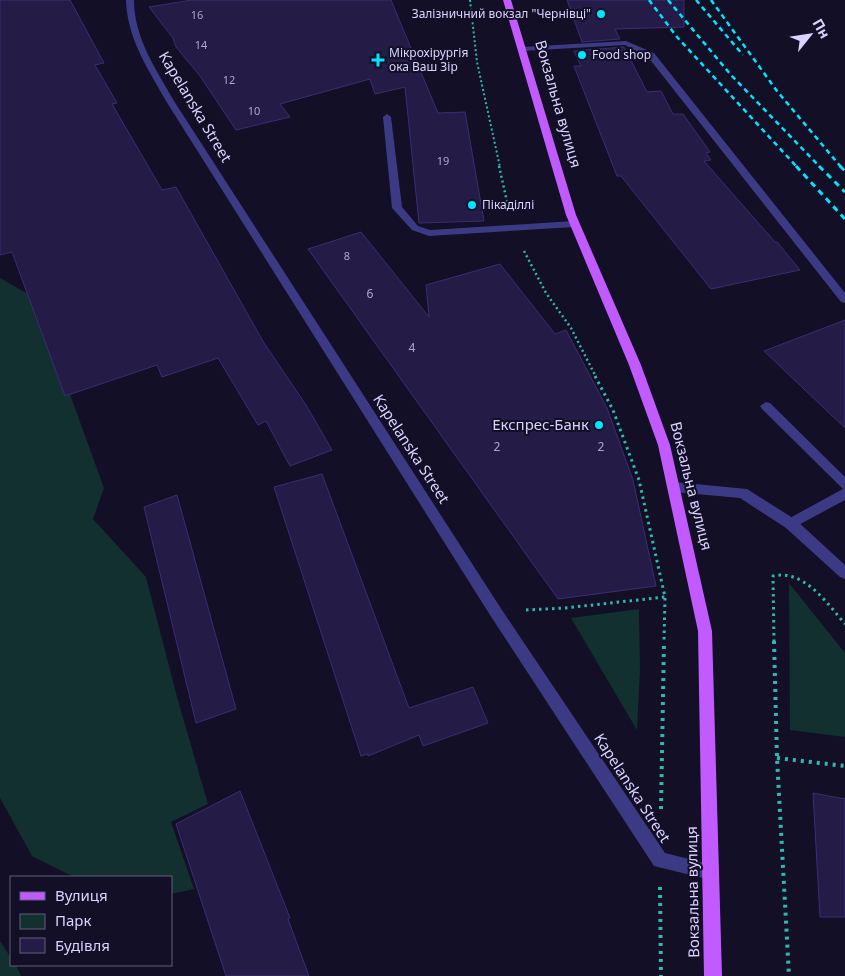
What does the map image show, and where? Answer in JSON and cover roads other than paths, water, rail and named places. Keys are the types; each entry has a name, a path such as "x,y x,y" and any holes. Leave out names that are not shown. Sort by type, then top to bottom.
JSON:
{"main road":[{"name":"Вокзальна вулиця","path":"507,0 574,224 635,365 664,445 705,631 713,976"}],"street":[{"name":"Kapelanska Street","path":"130,0 130,16 138,40 170,101 495,611 660,860 711,872"},
{"path":"522,49 626,43 651,55 845,300"},
{"path":"387,117 397,208 415,228 430,233 574,224"},
{"path":"766,406 845,485"},
{"path":"674,487 743,493 790,524 845,573"},
{"path":"790,524 845,494"}],"railway":[{"path":"649,0 677,37 797,167"},
{"path":"668,0 731,75 820,167"},
{"path":"696,0 743,55"},
{"path":"711,0 777,91 841,167"},
{"path":"796,166 845,219"},
{"path":"820,167 845,192"},
{"path":"841,167 845,171"}],"place":[{"name":"Залізничний вокзал \"Чернівці\"","path":"601,14"},
{"name":"Food shop","path":"582,55"},
{"name":"Мікрохірургія ока Ваш Зір","path":"378,60"},
{"name":"Пікаділлі","path":"472,205"},
{"name":"Eкспрес-Банк","path":"599,425"}]}
